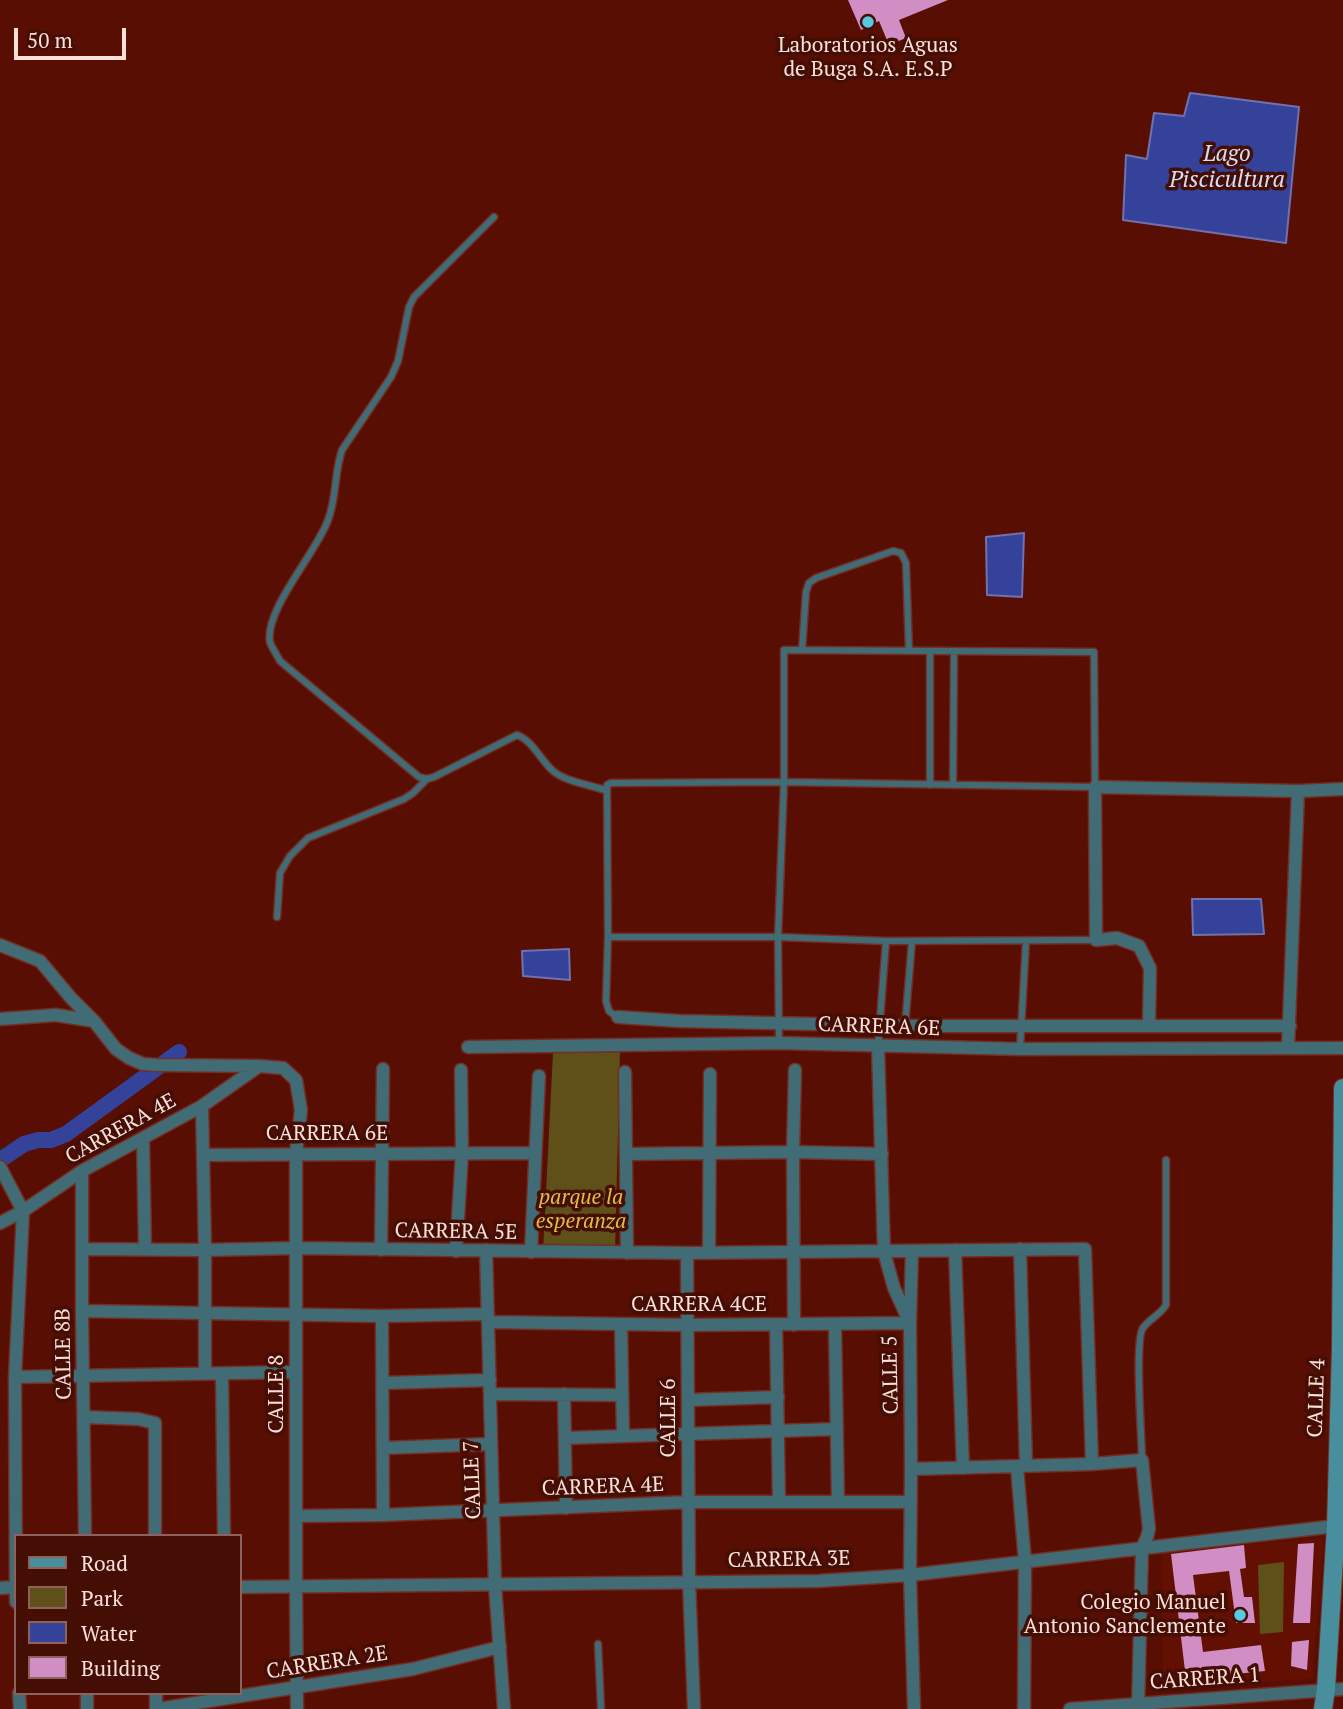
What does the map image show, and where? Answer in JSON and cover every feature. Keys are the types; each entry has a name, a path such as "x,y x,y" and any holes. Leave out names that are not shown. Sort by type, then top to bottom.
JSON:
{"street":[{"path":"1149,1026 1150,968 1139,946 1117,938 1096,940 1095,787 1298,791 1343,789"},
{"path":"1289,1048 1298,791"},
{"path":"0,946 40,961 116,1049 128,1058 144,1064 259,1066"},
{"path":"0,1019 56,1015 94,1021"},
{"name":"CARRERA 6E","path":"618,1017 905,1026 1290,1026"},
{"path":"679,1021 679,1043"},
{"path":"729,1043 730,1022"},
{"path":"905,1026 906,1047"},
{"path":"1128,1049 1129,1026"},
{"path":"1209,1049 1210,1026"},
{"name":"CARRERA 6E","path":"468,1047 779,1043 1020,1049 1343,1048"},
{"name":"CALLE 5","path":"878,1046 884,1252 894,1288 910,1323 910,1575 914,1709"},
{"name":"CALLE 8","path":"259,1066 283,1068 296,1080 301,1110 296,1153 297,1709"},
{"name":"CARRERA 4E","path":"0,1223 23,1211 82,1171 202,1106 259,1066"},
{"path":"381,1250 383,1069"},
{"path":"456,1251 462,1153 461,1070"},
{"path":"794,1325 795,1070"},
{"path":"625,1072 627,1253"},
{"path":"709,1253 710,1074"},
{"path":"531,1252 539,1076"},
{"name":"CALLE 4","path":"1323,1709 1335,1689 1343,1088"},
{"path":"202,1106 205,1374"},
{"path":"144,1139 145,1249"},
{"name":"CARRERA 6E","path":"203,1155 535,1153"},
{"path":"626,1154 882,1154"},
{"path":"0,1167 23,1211 15,1377 15,1534"},
{"name":"CALLE 8B","path":"82,1171 85,1534"},
{"name":"CARRERA 5E","path":"83,1249 297,1248 627,1253 1085,1249 1092,1464"},
{"path":"1020,1249 1021,1466 1025,1562 1024,1709"},
{"name":"CALLE 7","path":"486,1250 495,1585 504,1709"},
{"path":"955,1250 963,1468"},
{"path":"910,1323 912,1251"},
{"name":"CALLE 6","path":"687,1253 689,1581 694,1709"},
{"name":"CARRERA 4CE","path":"82,1311 488,1318 688,1325 910,1323"},
{"path":"382,1316 383,1516"},
{"path":"621,1324 623,1436"},
{"path":"776,1325 779,1502"},
{"path":"835,1325 838,1502"},
{"path":"15,1377 296,1373"},
{"path":"222,1374 224,1534"},
{"path":"383,1383 490,1380"},
{"path":"490,1394 622,1395"},
{"path":"564,1394 566,1508"},
{"path":"688,1399 778,1397"},
{"path":"84,1417 138,1419 155,1423 155,1534"},
{"path":"565,1438 837,1429"},
{"path":"383,1448 491,1444"},
{"path":"911,1469 1142,1461 1149,1529 1142,1548 1138,1706"},
{"name":"CARRERA 4E","path":"296,1516 383,1516 689,1502 911,1502"},
{"name":"CARRERA 3E","path":"242,1587 818,1581 910,1575 1336,1526"},
{"name":"CARRERA 2E","path":"157,1709 413,1669 500,1647"},
{"name":"CARRERA 1","path":"1070,1709 1138,1706 1335,1689"}],"lane":[{"path":"427,779 419,777 280,662 270,641 272,617 327,523 334,502 338,462 342,450 395,369 409,307 414,297 494,216"},
{"path":"802,650 809,583 816,578 893,551 901,553 906,563 909,651"},
{"path":"618,1017 609,1012 606,1001 607,785 784,782 1095,787 1094,652 784,650 784,782 778,937 779,1043"},
{"path":"930,651 930,785"},
{"path":"953,785 954,652"},
{"path":"277,917 280,873 290,856 308,838 404,799 427,779 517,735 524,737 560,776 605,790"},
{"path":"608,937 778,937 886,942 1096,940"},
{"path":"905,1026 912,941"},
{"path":"878,1046 886,942"},
{"path":"1020,1049 1026,942"},
{"path":"1142,1461 1138,1349 1141,1330 1166,1305 1166,1160"},
{"path":"598,1644 601,1709"}],"shaded area":[{"name":"Colegio Manuel Antonio Sanclemente","path":"1324,1538 1312,1679 1163,1687 1162,1552"}],"green space":[{"name":"parque la esperanza","path":"620,1051 615,1253 543,1252 553,1052"},
{"path":"1284,1562 1283,1632 1260,1634 1258,1565"}],"water":[{"name":"Lago Piscicultura","path":"1190,93 1299,107 1286,243 1123,220 1126,155 1147,159 1154,113 1184,116"},
{"path":"1024,533 1022,597 987,595 986,537"},
{"path":"1192,899 1261,899 1264,934 1193,935"},
{"path":"569,949 570,980 523,976 522,951"}],"building":[{"path":"848,0 948,0 899,20 906,38 889,45 879,21 861,30"},
{"path":"1314,1543 1310,1623 1293,1623 1298,1544"},
{"path":"1244,1545 1246,1568 1240,1569 1244,1597 1252,1597 1255,1623 1236,1623 1229,1571 1193,1575 1203,1652 1261,1645 1265,1671 1186,1679 1171,1554"},
{"path":"1309,1640 1307,1670 1291,1666 1292,1642"}],"waterway":[{"path":"0,1160 24,1144 51,1140 66,1134 179,1052"}],"place":[{"name":"Laboratorios Aguas de Buga S.A. E.S.P","path":"868,22"},
{"name":"Colegio Manuel Antonio Sanclemente","path":"1240,1615"}]}
